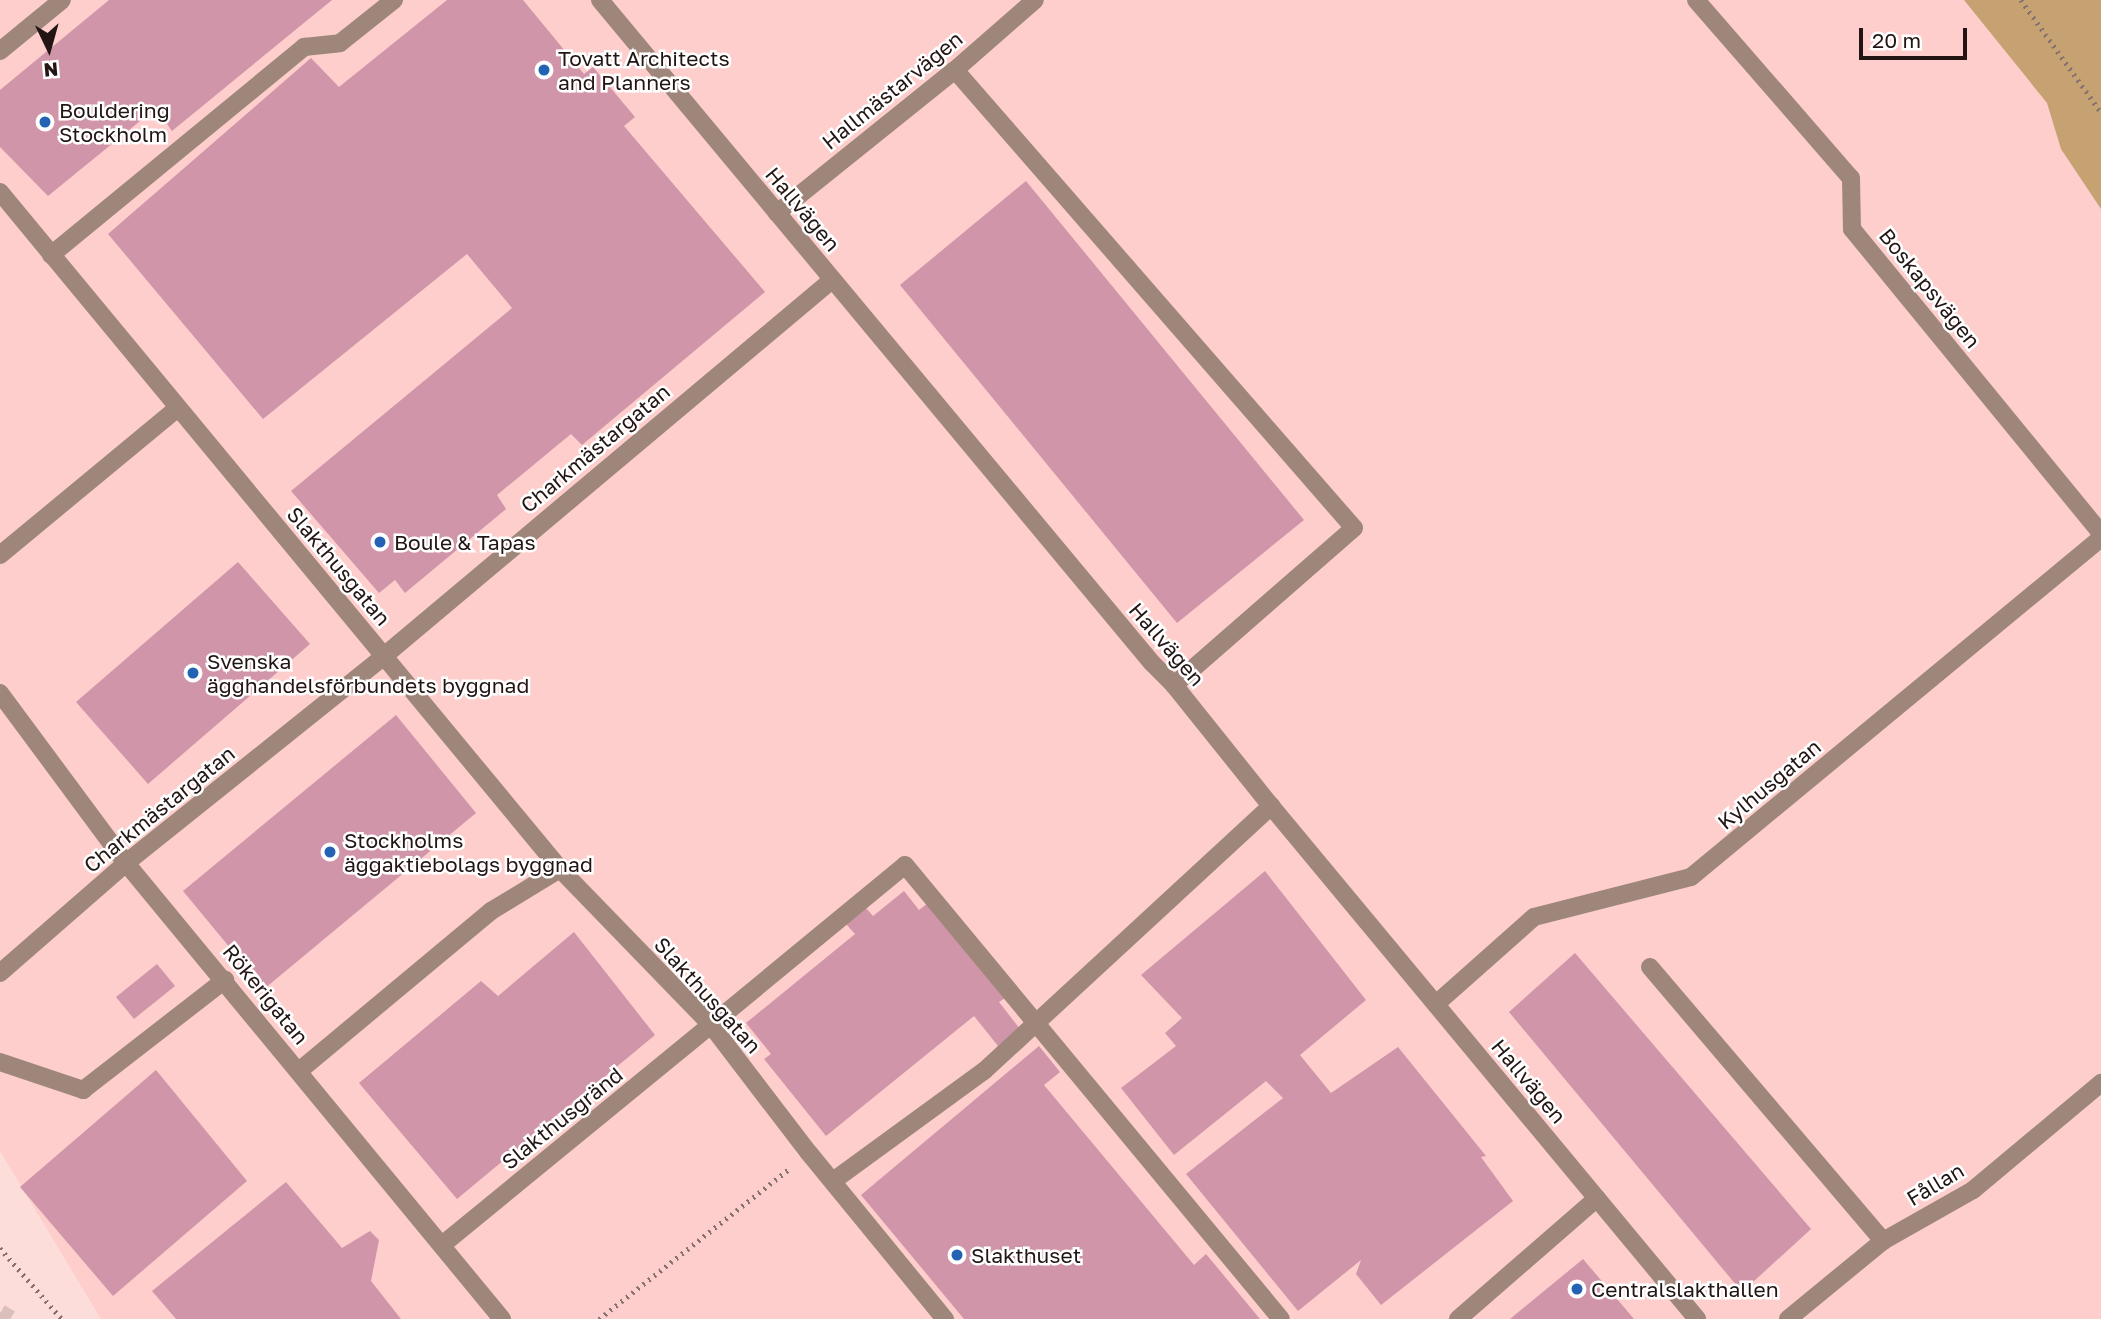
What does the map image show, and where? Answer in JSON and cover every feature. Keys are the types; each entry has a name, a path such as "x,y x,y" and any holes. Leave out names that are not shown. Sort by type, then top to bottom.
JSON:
{"street":[{"path":"0,51 62,0"},
{"path":"51,255 303,47 340,43 394,0"},
{"name":"Hallvägen","path":"600,0 1152,663 1174,685 1271,806 1698,1319"},
{"name":"Hallmästarvägen","path":"777,213 955,70 1035,0"},
{"name":"Boskapsvägen","path":"1696,0 1851,178 1852,229 2101,535"},
{"path":"955,70 1354,528 1174,685"},
{"name":"Slakthusgatan","path":"0,192 560,869 711,1025 809,1153 945,1319"},
{"name":"Charkmästargatan","path":"0,973 126,863 384,656 832,280"},
{"path":"0,555 178,408"},
{"name":"Kylhusgatan","path":"1436,1004 1534,917 1691,877 2101,535"},
{"name":"Rökerigatan","path":"0,693 126,863 226,980 442,1245 496,1317"},
{"path":"832,1181 984,1071 1271,806"},
{"name":"Slakthusgränd","path":"442,1245 905,865 1037,1022"},
{"path":"299,1071 491,911 560,869"},
{"path":"1650,967 1883,1241"},
{"path":"0,1062 83,1090 226,980"},
{"path":"1037,1022 1282,1319"},
{"name":"Fållan","path":"1788,1319 1883,1241 1973,1190 2101,1083"},
{"path":"1458,1319 1597,1198"}],"path":[{"path":"2021,0 2101,112"},
{"path":"599,1319 809,1153"},
{"path":"0,1248 62,1319"}],"shaded area":[{"path":"0,0 1970,0 2058,106 2101,180 2101,1319 101,1319 0,1151"},
{"path":"1964,0 2101,0 2101,209 2061,149 2047,103"}],"building":[{"path":"109,0 332,0 172,131 156,108 48,196 0,147 0,90"},
{"path":"447,0 523,0 584,74 593,67 635,117 624,126 765,292 582,445 571,434 497,495 506,509 405,593 395,580 379,593 291,491 512,308 467,254 263,419 108,234 311,58 339,87"},
{"path":"1026,181 1304,520 1177,623 900,285"},
{"name":"Svenska ägghandelsförbundets byggnad","path":"238,562 310,644 148,784 76,702"},
{"name":"Stockholms äggaktiebolags byggnad","path":"396,715 476,813 264,989 183,891"},
{"path":"1265,871 1366,1000 1300,1055 1331,1093 1398,1047 1486,1156 1481,1157 1513,1201 1381,1305 1356,1274 1361,1260 1298,1311 1186,1174 1283,1098 1266,1081 1174,1155 1121,1088 1176,1046 1165,1033 1182,1018 1141,975"},
{"path":"904,891 919,910 928,903 1005,998 999,1002 1020,1029 998,1046 974,1016 826,1136 764,1059 771,1054 746,1023 855,934 846,924 866,908 873,916"},
{"path":"574,932 655,1035 457,1199 359,1083 481,981 498,996"},
{"path":"1575,953 1811,1229 1742,1292 1509,1012"},
{"path":"157,964 175,986 134,1019 116,997"},
{"path":"1039,1046 1060,1072 1044,1085 1194,1265 1206,1254 1260,1319 964,1319 861,1195"},
{"path":"156,1070 247,1181 113,1296 20,1187"},
{"path":"286,1182 342,1248 370,1231 379,1240 371,1281 401,1319 176,1319 152,1291"},
{"name":"Centralslakthallen","path":"1583,1259 1634,1319 1510,1319"}],"tunnel":[{"path":"0,1313 10,1319"}],"place":[{"name":"Tovatt Architects and Planners","path":"544,70"},
{"name":"Bouldering Stockholm","path":"45,122"},
{"name":"Boule & Tapas","path":"380,542"},
{"name":"Svenska ägghandelsförbundets byggnad","path":"193,673"},
{"name":"Stockholms äggaktiebolags byggnad","path":"330,852"},
{"name":"Slakthuset","path":"957,1255"},
{"name":"Centralslakthallen","path":"1577,1289"}]}
